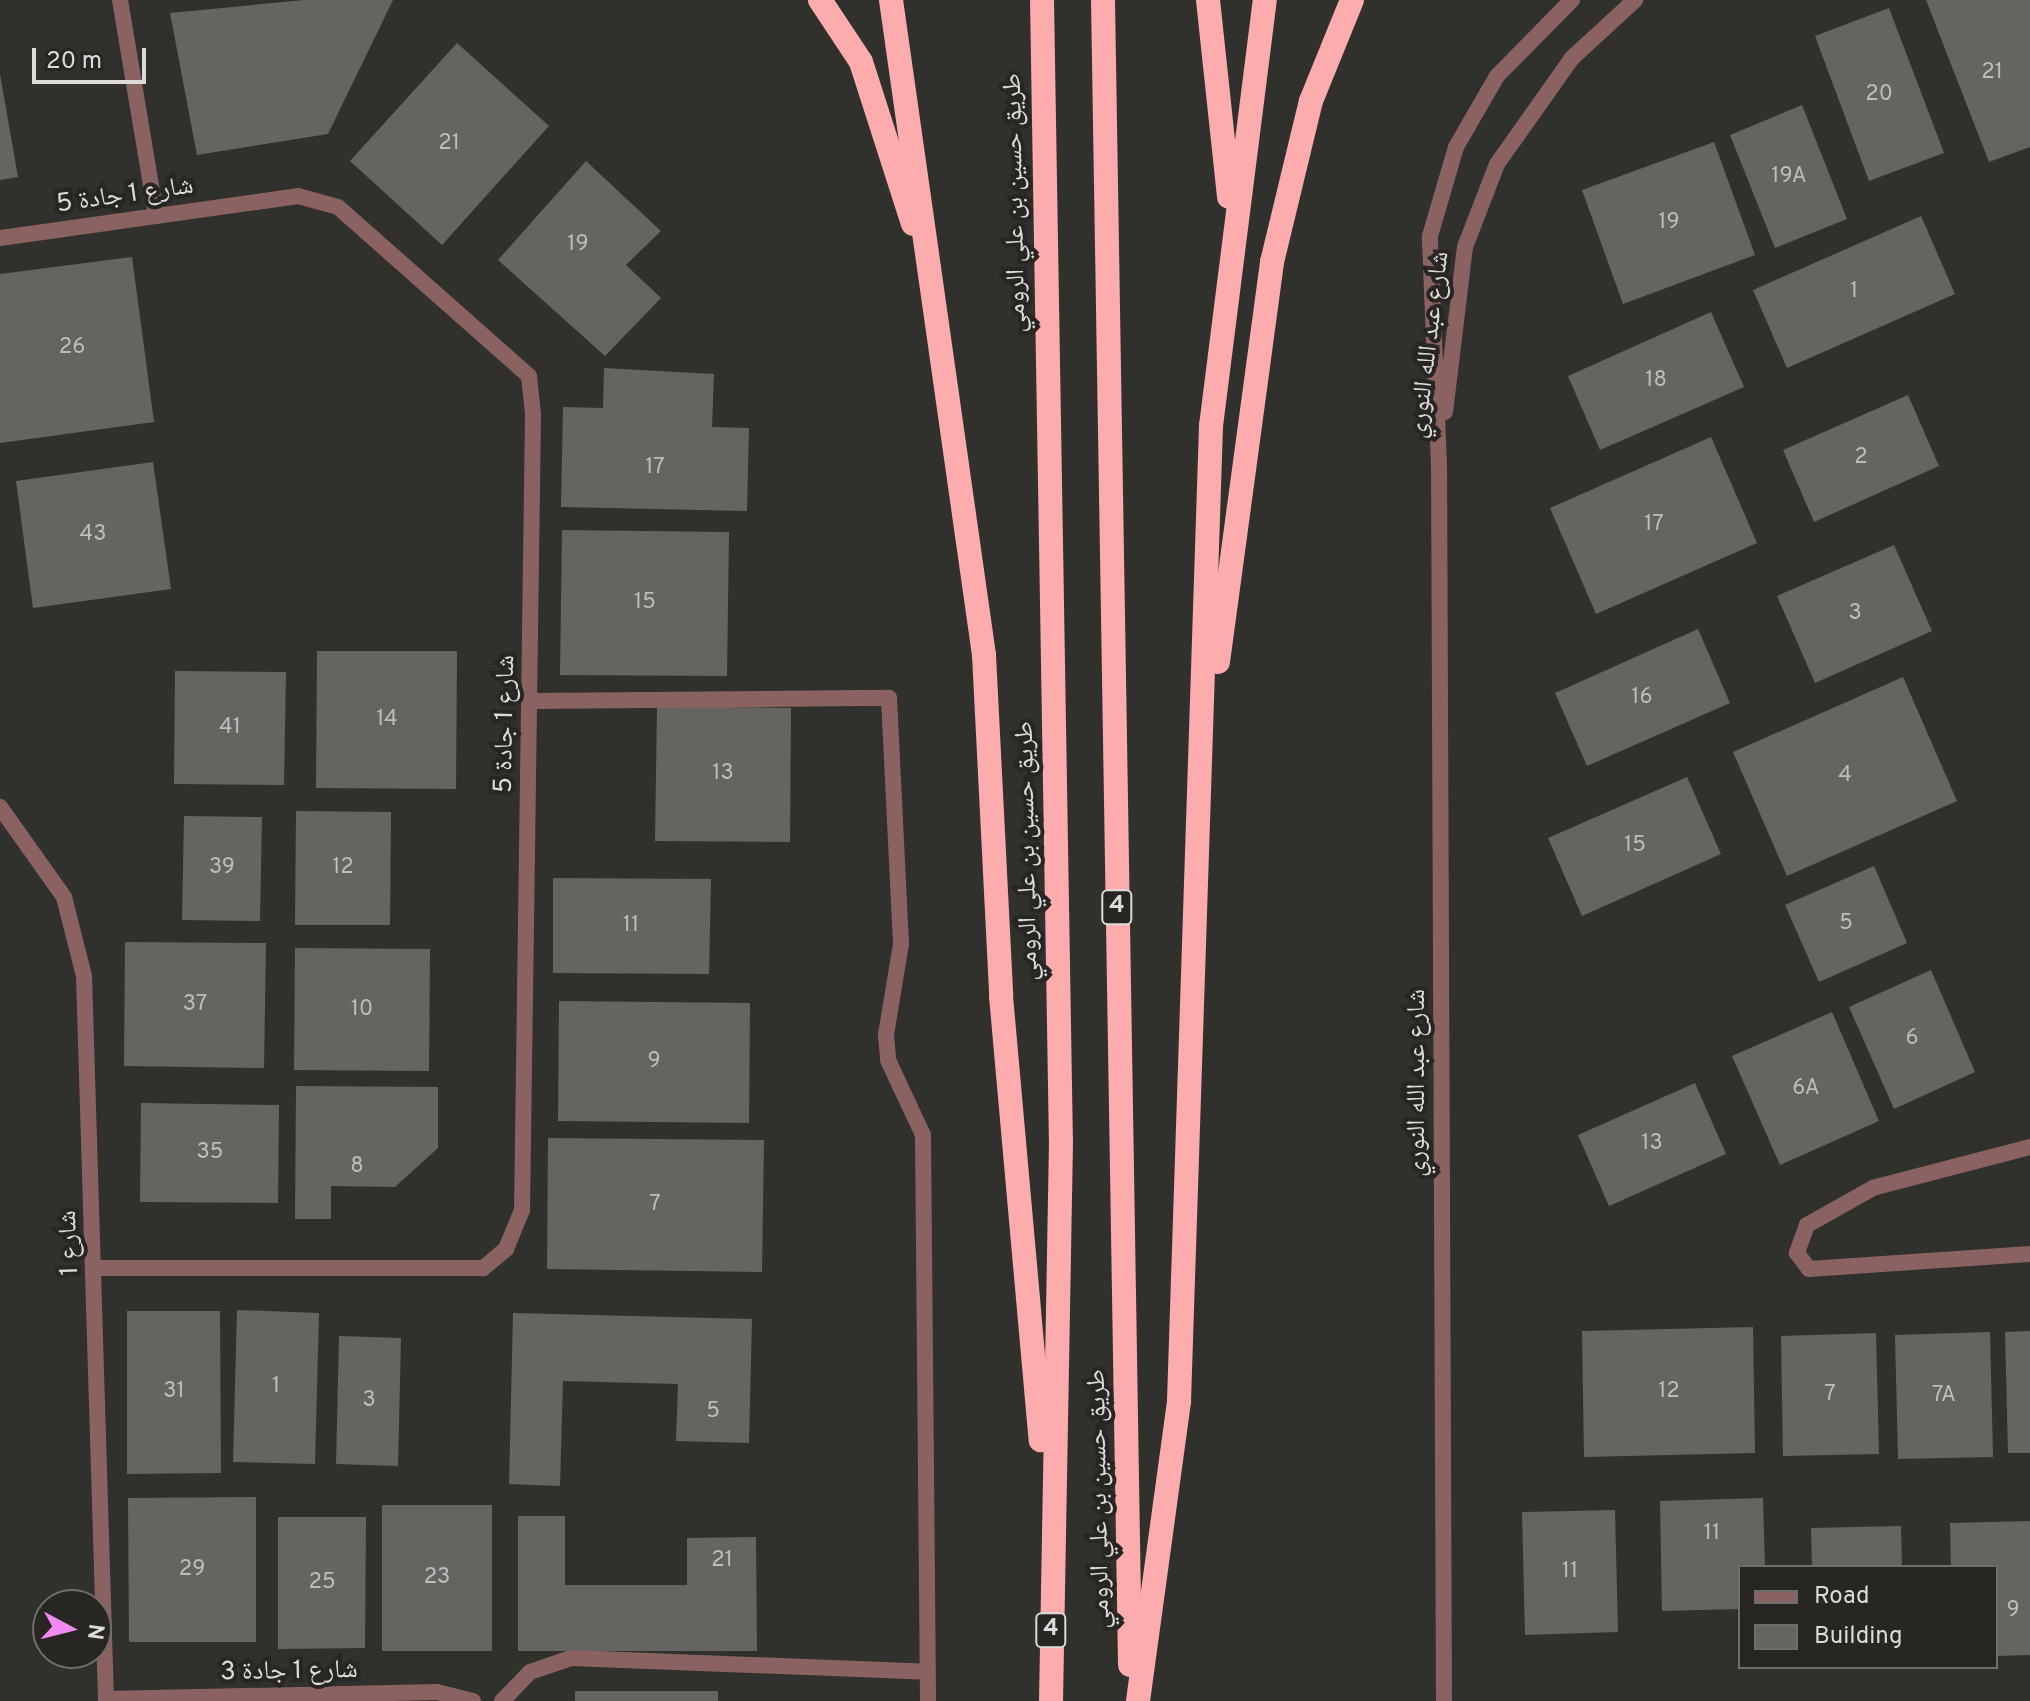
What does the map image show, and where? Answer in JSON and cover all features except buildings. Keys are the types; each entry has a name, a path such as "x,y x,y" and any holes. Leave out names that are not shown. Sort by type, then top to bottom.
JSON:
{"highway":[{"path":"820,0 861,62 938,302"},
{"path":"891,0 938,302 984,655 1001,996 1052,1558"},
{"path":"896,47 907,0"},
{"name":"طريق حسين بن علي الرومي","path":"1042,0 1061,1141 1051,1701"},
{"name":"طريق حسين بن علي الرومي","path":"1103,0 1131,1701"},
{"path":"1208,0 1233,235"},
{"path":"1138,1701 1179,1401 1211,426 1265,0"},
{"path":"1201,791 1272,262 1311,101 1352,0"}],"street":[{"path":"120,0 156,216"},
{"name":"شارع عبد الله النوري","path":"1444,1701 1439,465 1430,236 1456,147 1497,76 1572,0"},
{"name":"شارع عبد الله النوري","path":"1439,465 1465,247 1497,164 1562,70 1635,0"},
{"name":"شارع 1 جادة 5","path":"0,238 298,196 338,207 529,376 530,701 522,1210 506,1249 483,1268 96,1268"},
{"path":"530,701 889,698 901,944 886,1035 888,1060 923,1135 928,1701"},
{"name":"شارع 1","path":"0,807 64,897 84,976 96,1268 106,1700"},
{"path":"2030,1147 1873,1188 1807,1225 1797,1253 1809,1269 2030,1254"},
{"path":"502,1701 530,1672 571,1658 928,1672"},
{"name":"شارع 1 جادة 3","path":"106,1700 437,1692 473,1701"}]}
